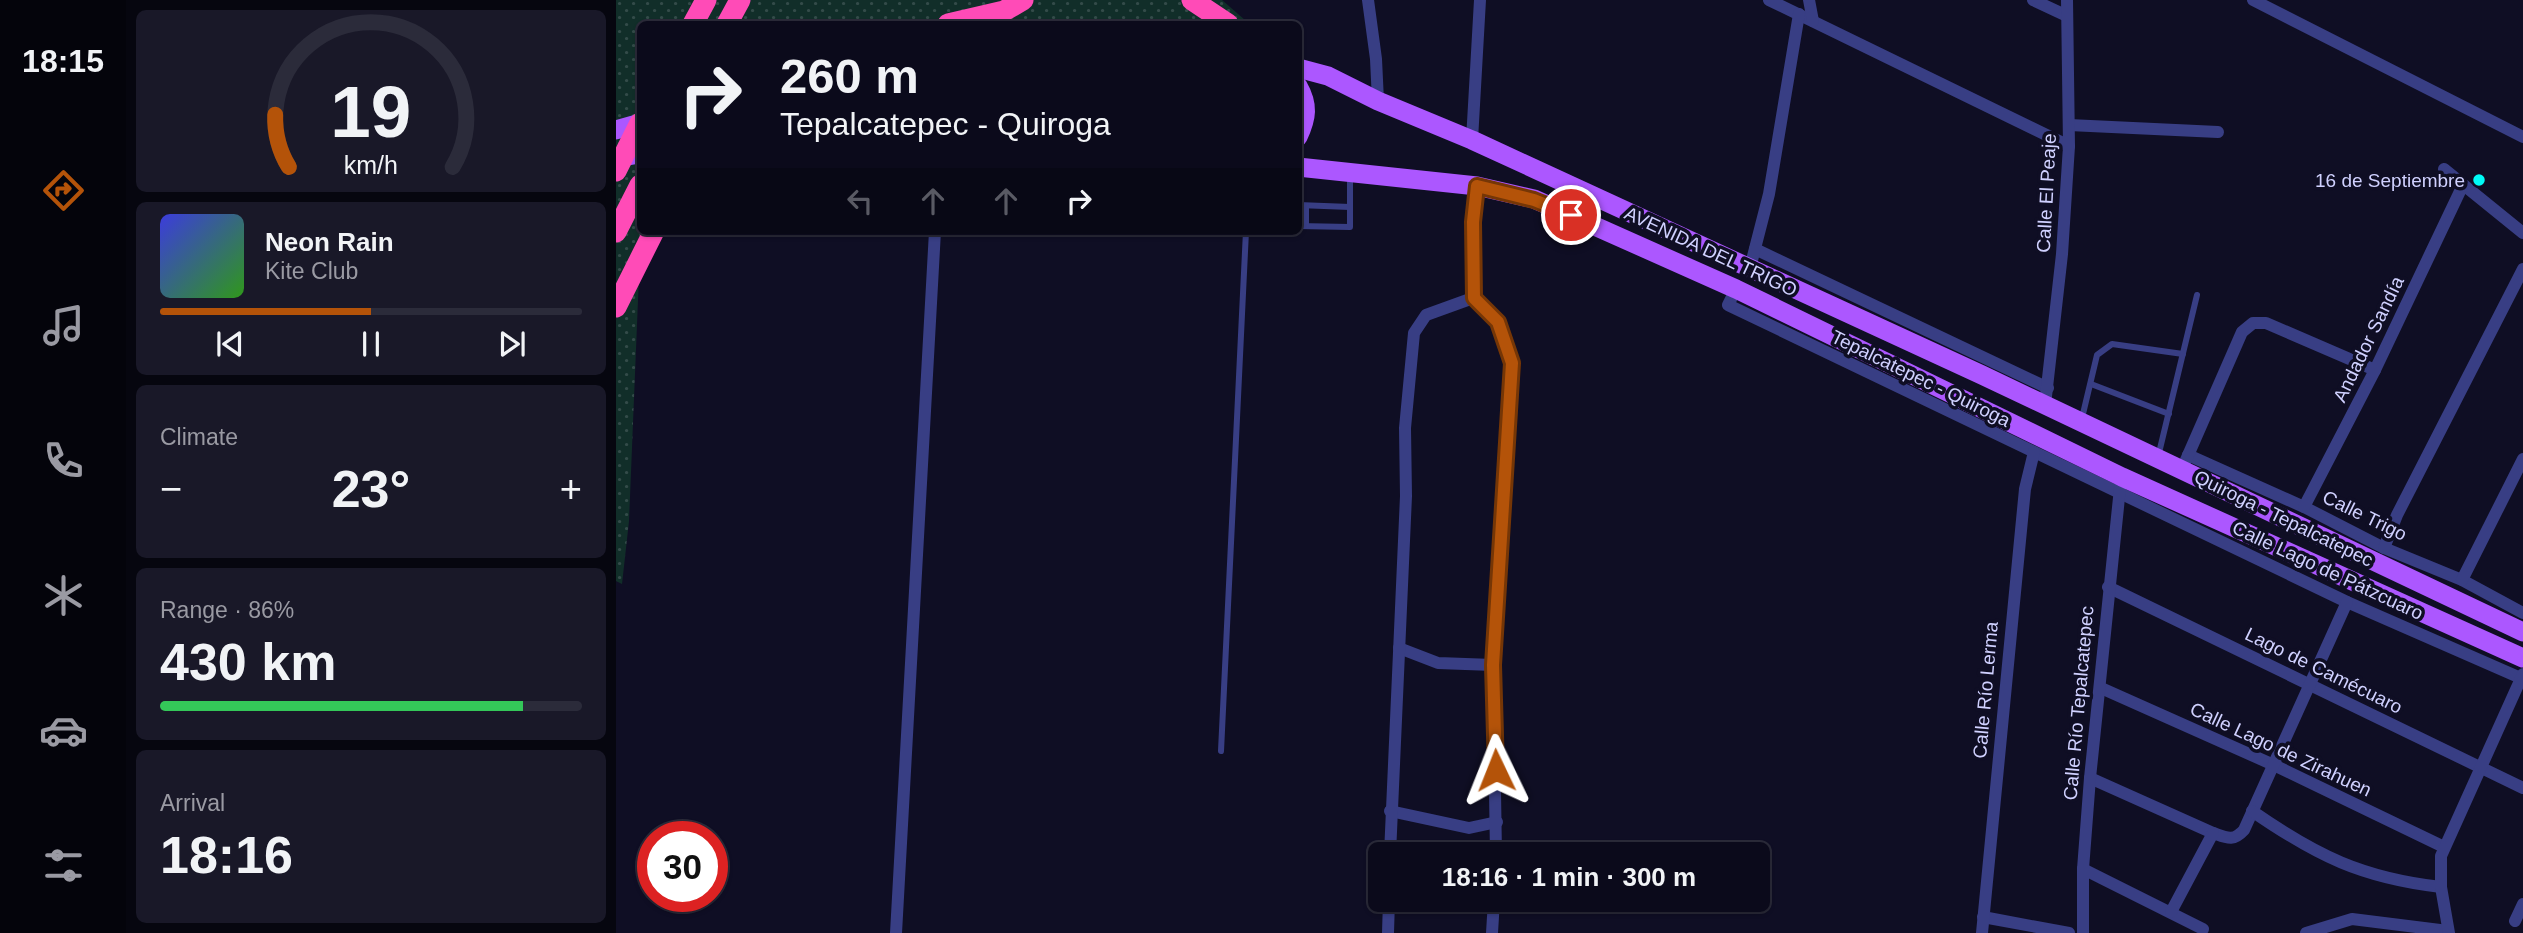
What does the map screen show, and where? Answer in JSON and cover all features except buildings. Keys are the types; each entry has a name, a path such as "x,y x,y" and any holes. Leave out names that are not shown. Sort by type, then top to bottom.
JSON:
{"highway":[{"path":"695,21 706,0"},
{"path":"729,21 740,0"},
{"path":"961,21 1004,11 1023,0"},
{"path":"1192,0 1224,21"},
{"path":"616,171 637,129"},
{"path":"617,229 637,191"},
{"path":"616,307 652,235"}],"main road":[{"name":"AVENIDA DEL TRIGO","path":"1302,69 1328,76 1750,268 2047,397"},
{"path":"1302,92 1307,100 1306,122 1302,130"},
{"path":"616,130 637,124"},
{"path":"616,158 637,154"},
{"name":"Tepalcatepec - Quiroga","path":"1302,167 1350,170 1477,186 1534,200 1736,289 2120,485 2522,672"},
{"path":"1534,200 1544,174"},
{"name":"Quiroga - Tepalcatepec","path":"2047,397 2081,422 2158,457 2185,462 2523,632"}],"street":[{"path":"1368,0 1376,59 1378,101"},
{"path":"1472,140 1480,0"},
{"path":"1769,0 2069,146"},
{"path":"1810,0 1813,21"},
{"path":"2033,0 2065,15"},
{"name":"Calle El Peaje","path":"2047,397 2069,146 2065,15 2067,0"},
{"path":"2253,0 2523,137"},
{"path":"1750,268 1769,194 1799,15"},
{"path":"2069,125 2218,132"},
{"path":"2444,169 2462,187 2523,233"},
{"path":"1477,186 1473,222 1474,298 1498,322 1512,363 1493,665 1496,842"},
{"name":"Andador Sandía","path":"2304,507 2375,370 2462,187"},
{"path":"896,933 935,235"},
{"path":"1755,249 2047,397"},
{"path":"2384,548 2397,516 2523,269"},
{"name":"Calle Lago de Pátzcuaro","path":"1736,289 1728,305 2034,452 2120,485 2347,602 2522,672"},
{"path":"1390,842 1405,428 1414,333 1426,315 1474,298"},
{"path":"2185,462 2242,332 2253,323 2266,323 2375,370"},
{"name":"Calle Río Lerma","path":"1982,933 2025,489 2034,452"},
{"path":"2462,580 2523,459"},
{"name":"Calle Trigo","path":"2185,462 2304,507 2384,548 2462,580 2523,613"},
{"name":"Calle Río Tepalcatepec","path":"2083,933 2083,869 2090,778 2120,485"},
{"name":"Lago de Camécuaro","path":"2108,587 2523,788"},
{"path":"2090,778 2213,833 2230,839 2237,838 2244,830 2276,766 2347,602"},
{"path":"1399,648 1438,663 1493,665"},
{"path":"2306,933 2352,919 2448,932 2441,887 2444,847 2522,672"},
{"name":"Calle Lago de Zirahuen","path":"2101,688 2276,766 2444,847"},
{"path":"1390,811 1469,828 1497,822"},
{"path":"2252,811 2314,852 2346,867 2408,883 2441,887"},
{"path":"2171,912 2213,833"},
{"path":"2083,869 2203,929"},
{"path":"2515,921 2523,904"},
{"path":"1388,933 1389,912"},
{"path":"1492,933 1493,912"},
{"path":"1983,917 2069,933"}],"lane":[{"path":"1350,170 1350,207 1350,227 1302,226 1302,205 1350,207"},
{"path":"1221,751 1246,235"},
{"path":"2158,457 2197,295"},
{"path":"2081,422 2097,355 2112,344 2183,354"},
{"path":"2091,384 2169,414"}],"green space":[{"path":"616,0 1222,0 1246,21 637,21 637,235 660,235 639,275 629,521 622,584 616,581"}],"place":[{"name":"16 de Septiembre","path":"2479,180"}],"route":[{"path":"1496,770 1493,665 1512,363 1498,322 1474,298 1473,222 1477,186 1534,200 1571,215"}]}
